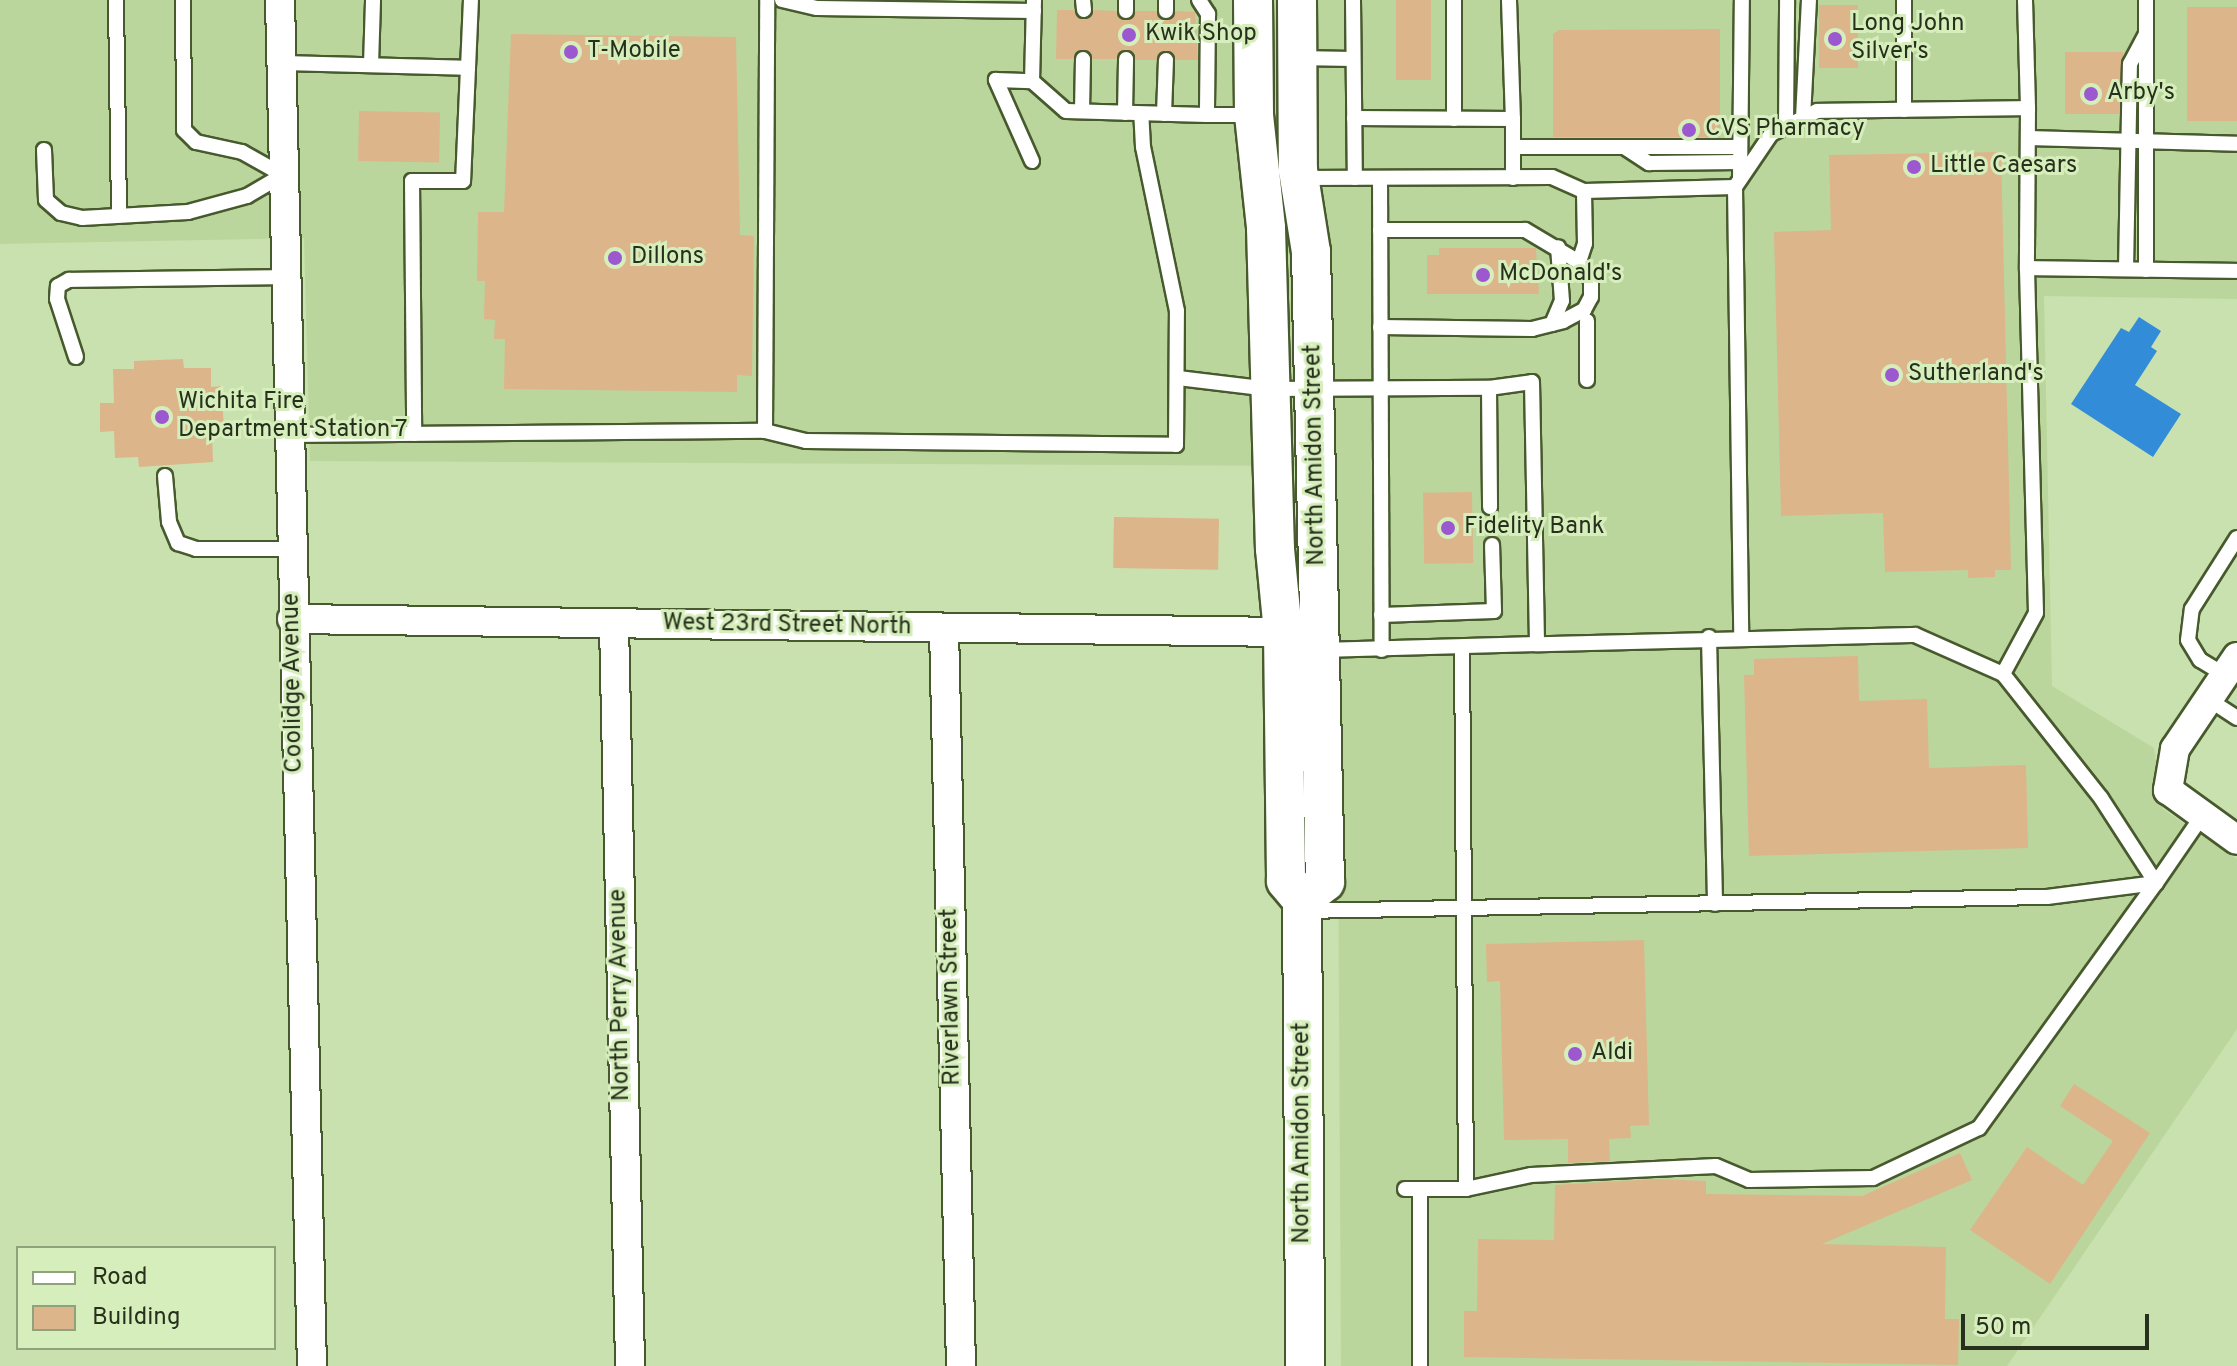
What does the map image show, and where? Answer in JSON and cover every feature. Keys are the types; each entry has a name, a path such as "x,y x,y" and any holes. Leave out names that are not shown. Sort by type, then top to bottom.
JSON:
{"main road":[{"name":"North Amidon Street","path":"1253,0 1254,115 1266,228 1269,389 1283,632 1286,881 1302,905 1305,1366"},
{"name":"North Amidon Street","path":"1297,0 1299,178 1311,252 1325,882 1302,905"}],"street":[{"name":"Coolidge Avenue","path":"280,0 292,619 312,1366"},
{"name":"West 23rd Street North","path":"292,619 1283,632"},
{"name":"North Perry Avenue","path":"614,624 630,1366"},
{"name":"Riverlawn Street","path":"944,629 961,1366"},
{"path":"2231,666 2175,749 2168,790 2237,840"}],"lane":[{"path":"116,0 119,214"},
{"path":"183,0 184,130 196,142 242,152 283,175"},
{"path":"371,65 373,0"},
{"path":"414,434 412,181 463,181 471,0"},
{"path":"765,431 767,0"},
{"path":"782,0 817,8 1034,6 1032,81"},
{"path":"1199,0 1208,14 1207,115"},
{"path":"1353,0 1355,178"},
{"path":"1454,0 1454,119"},
{"path":"1509,0 1513,178"},
{"path":"1741,636 1737,183 1742,0"},
{"path":"1786,126 1787,0"},
{"path":"1803,118 1809,0"},
{"path":"1904,0 1904,110"},
{"path":"2003,674 2036,613 2027,268 2025,0"},
{"path":"2146,0 2146,270"},
{"path":"2126,269 2130,64 2146,34"},
{"path":"1297,58 1353,59"},
{"path":"1082,111 1083,59"},
{"path":"1125,113 1126,59"},
{"path":"1164,114 1166,60"},
{"path":"281,63 468,68"},
{"path":"1032,161 996,80 1032,81 1066,111 1254,115"},
{"path":"1737,183 1771,134 1817,111 2028,108"},
{"path":"288,435 765,431 806,441 1176,445 1177,311 1143,147 1141,114"},
{"path":"1354,118 1513,119"},
{"path":"2028,138 2237,144"},
{"path":"1514,147 1623,147 1649,163 1740,155"},
{"path":"44,150 46,200 61,213 82,218 188,212 247,196 283,175"},
{"path":"1299,178 1552,177 1584,191 1737,183"},
{"path":"1380,178 1377,389 1382,650"},
{"path":"1579,262 1585,244 1584,191"},
{"path":"1380,230 1525,230 1579,262 1591,280 1591,297 1584,310 1532,329 1380,327"},
{"path":"1552,324 1562,301 1558,247"},
{"path":"2027,268 2237,271"},
{"path":"76,357 57,299 58,286 69,280 285,277"},
{"path":"1587,321 1587,380"},
{"path":"1178,378 1269,389 1489,388 1532,382 1537,644"},
{"path":"1489,388 1490,507"},
{"path":"165,476 169,522 178,543 196,549 291,549"},
{"path":"2231,666 2200,660 2188,640 2192,609 2237,538"},
{"path":"1381,615 1494,611 1492,545"},
{"path":"1320,650 1741,636 1915,635 2003,674 2101,798 2156,883"},
{"path":"1709,637 1715,904"},
{"path":"1462,647 1467,909 1466,1189"},
{"path":"2208,699 2237,718"},
{"path":"1420,1366 1412,1189 1466,1189 1531,1175 1716,1166 1749,1180 1873,1178 1979,1128 2202,816"},
{"path":"1302,905 1467,909 2047,897 2156,883"}],"shaded area":[{"path":"0,0 2237,0 2237,299 2044,296 2052,686 2154,748 2163,809 2237,859 2237,1029 2007,1366 1341,1366 1336,466 310,461 304,238 0,244"}],"water":[{"path":"2139,317 2161,331 2151,347 2157,351 2135,385 2181,414 2153,457 2071,404 2121,328 2129,332"}],"building":[{"path":"1396,0 1431,0 1431,80 1396,80"},
{"name":"Long John Silver's","path":"1819,5 1858,5 1858,68 1819,68"},
{"path":"2187,7 2237,7 2237,121 2187,121"},
{"name":"Kwik Shop","path":"1057,10 1074,10 1084,20 1094,10 1116,11 1125,21 1136,11 1156,11 1165,21 1176,11 1195,12 1198,60 1176,60 1166,50 1156,60 1136,60 1125,49 1116,59 1093,59 1082,49 1073,59 1056,59"},
{"name":"CVS Pharmacy","path":"1720,29 1720,137 1553,137 1553,34 1559,30"},
{"name":"Dillons","path":"511,34 736,37 740,235 754,236 752,376 737,375 737,392 504,389 505,339 494,339 495,320 484,319 485,281 477,281 478,212 504,212"},
{"name":"Arby's","path":"2065,52 2123,52 2123,114 2065,114"},
{"path":"359,111 440,112 439,162 358,161"},
{"name":"Sutherland's","path":"2001,152 2011,570 1995,570 1995,577 1968,578 1968,570 1885,572 1883,513 1781,516 1774,232 1831,230 1829,155"},
{"name":"McDonald's","path":"1439,248 1536,248 1539,294 1427,294 1427,255 1439,255"},
{"name":"Wichita Fire Department Station 7","path":"183,359 184,368 211,368 211,387 222,386 224,435 212,435 213,462 139,467 138,457 115,458 114,431 100,432 100,403 114,403 113,369 134,369 134,361"},
{"name":"Fidelity Bank","path":"1472,492 1473,563 1424,564 1423,493"},
{"path":"1114,517 1219,519 1218,570 1113,568"},
{"path":"1858,656 1859,701 1927,699 1929,768 2026,765 2028,848 1749,856 1744,675 1754,675 1754,659"},
{"name":"Aldi","path":"1644,940 1649,1125 1630,1126 1631,1138 1609,1139 1610,1161 1568,1163 1568,1139 1504,1140 1500,981 1487,982 1486,944"},
{"path":"2074,1084 2150,1133 2050,1284 1970,1230 2027,1147 2083,1185 2113,1141 2060,1106"},
{"path":"1960,1153 1972,1180 1822,1244 1946,1247 1945,1319 1959,1319 1958,1365 1464,1357 1464,1311 1477,1311 1478,1239 1554,1240 1555,1185 1656,1179 1706,1181 1706,1194 1862,1196"}],"place":[{"name":"Kwik Shop","path":"1129,35"},
{"name":"Long John Silver's","path":"1835,39"},
{"name":"T-Mobile","path":"571,52"},
{"name":"Arby's","path":"2091,94"},
{"name":"CVS Pharmacy","path":"1689,130"},
{"name":"Little Caesars","path":"1914,167"},
{"name":"Dillons","path":"615,258"},
{"name":"McDonald's","path":"1483,275"},
{"name":"Sutherland's","path":"1892,375"},
{"name":"Wichita Fire Department Station 7","path":"162,417"},
{"name":"Fidelity Bank","path":"1448,528"},
{"name":"Aldi","path":"1575,1054"}]}
